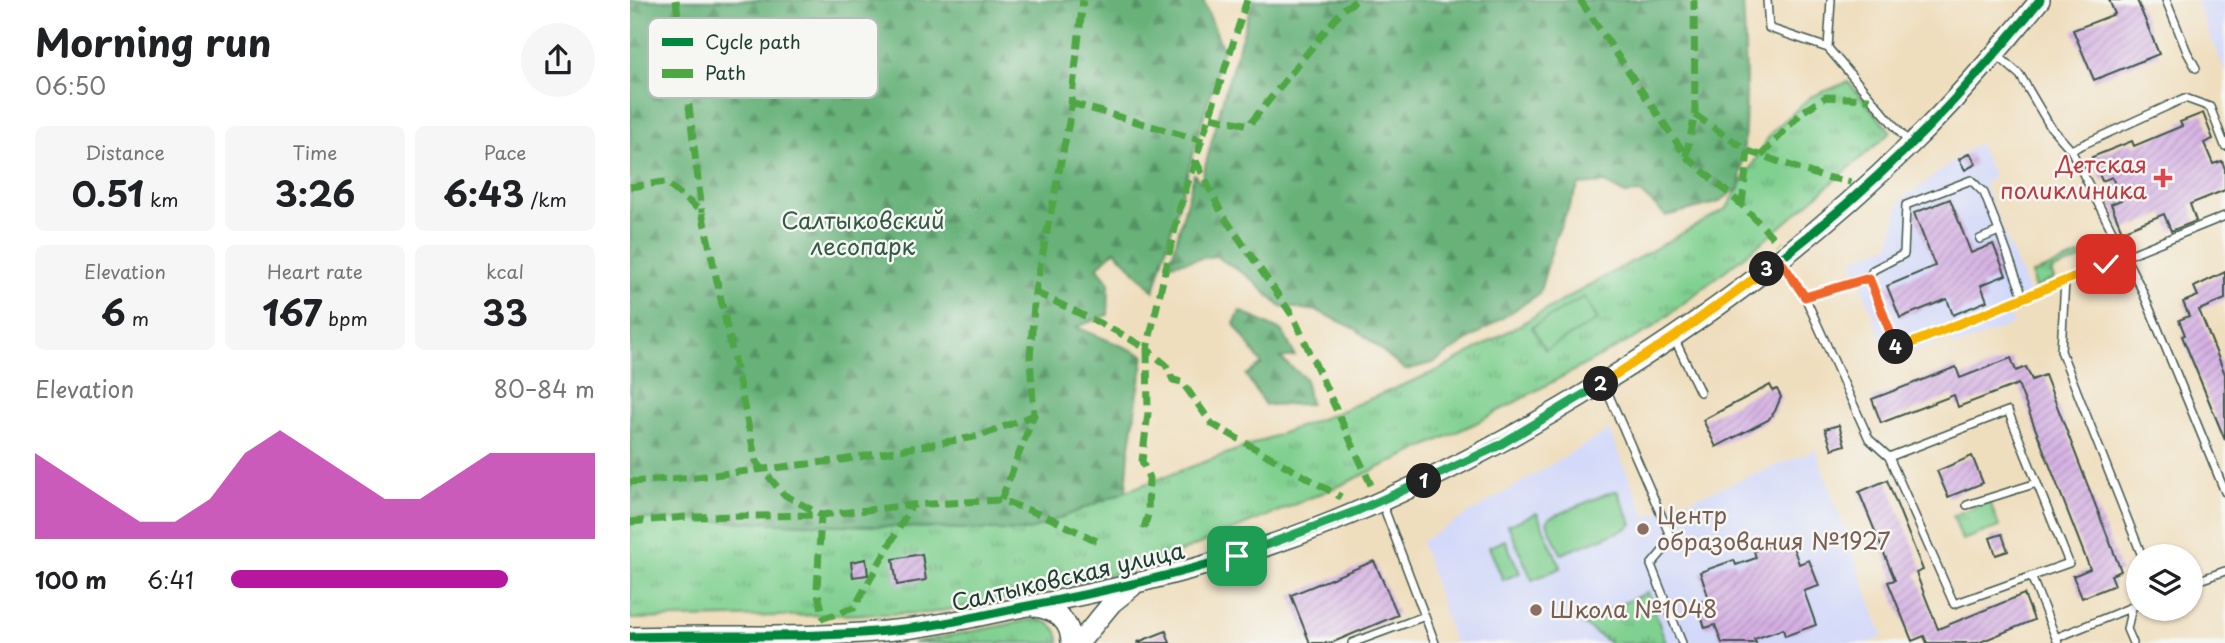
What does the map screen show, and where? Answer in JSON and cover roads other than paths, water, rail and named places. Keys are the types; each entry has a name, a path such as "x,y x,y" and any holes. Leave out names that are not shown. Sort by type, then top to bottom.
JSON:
{"street":[{"name":"Салтыковская улица","path":"630,637 687,639 825,635 901,630 942,624 1150,580 1277,543 1381,501 1498,446 1603,383 1674,337 1780,260 1911,145 2040,0"},
{"path":"1079,643 1112,603 1129,589 1150,580"},
{"name":"Салтыковская улица","path":"1028,606 1045,608 1059,615 1068,625 1071,643"},
{"path":"897,643 909,632 942,624"},
{"path":"825,635 853,637 866,643"}],"lane":[{"path":"1767,0 1769,28 1828,48 1911,145"},
{"path":"1828,48 1831,0"},
{"path":"2166,0 2196,68"},
{"path":"1995,53 2020,75 2050,126 2071,150 2126,256 2225,492"},
{"path":"2071,150 2185,99 2210,107 2225,146"},
{"path":"1805,297 1869,278 1873,270 1904,254 1906,205 1971,180 1984,193 2024,299"},
{"path":"1869,278 1897,349 2225,216"},
{"path":"1980,239 1999,232"},
{"path":"1780,260 1805,297 1869,439 1889,457 1954,604 2069,563 2008,411 1889,457"},
{"path":"2065,280 2061,351 2137,544"},
{"path":"1674,337 1700,392"},
{"path":"1603,383 1672,540 1651,565 1682,643"},
{"path":"1967,505 2037,483"},
{"path":"1381,501 1435,643"},
{"path":"2203,579 2225,571"},
{"path":"2031,576 2057,641 2126,610"},
{"path":"1352,643 1425,617"},
{"path":"2130,621 2127,629 2133,643"}],"place":[{"name":"Детская поликлиника","path":"2163,178"},
{"name":"Центр образования №1927","path":"1643,529"},
{"name":"Школа №1048","path":"1536,610"}],"park label":[{"name":"Салтыковский лесопарк","path":"863,234"}]}
